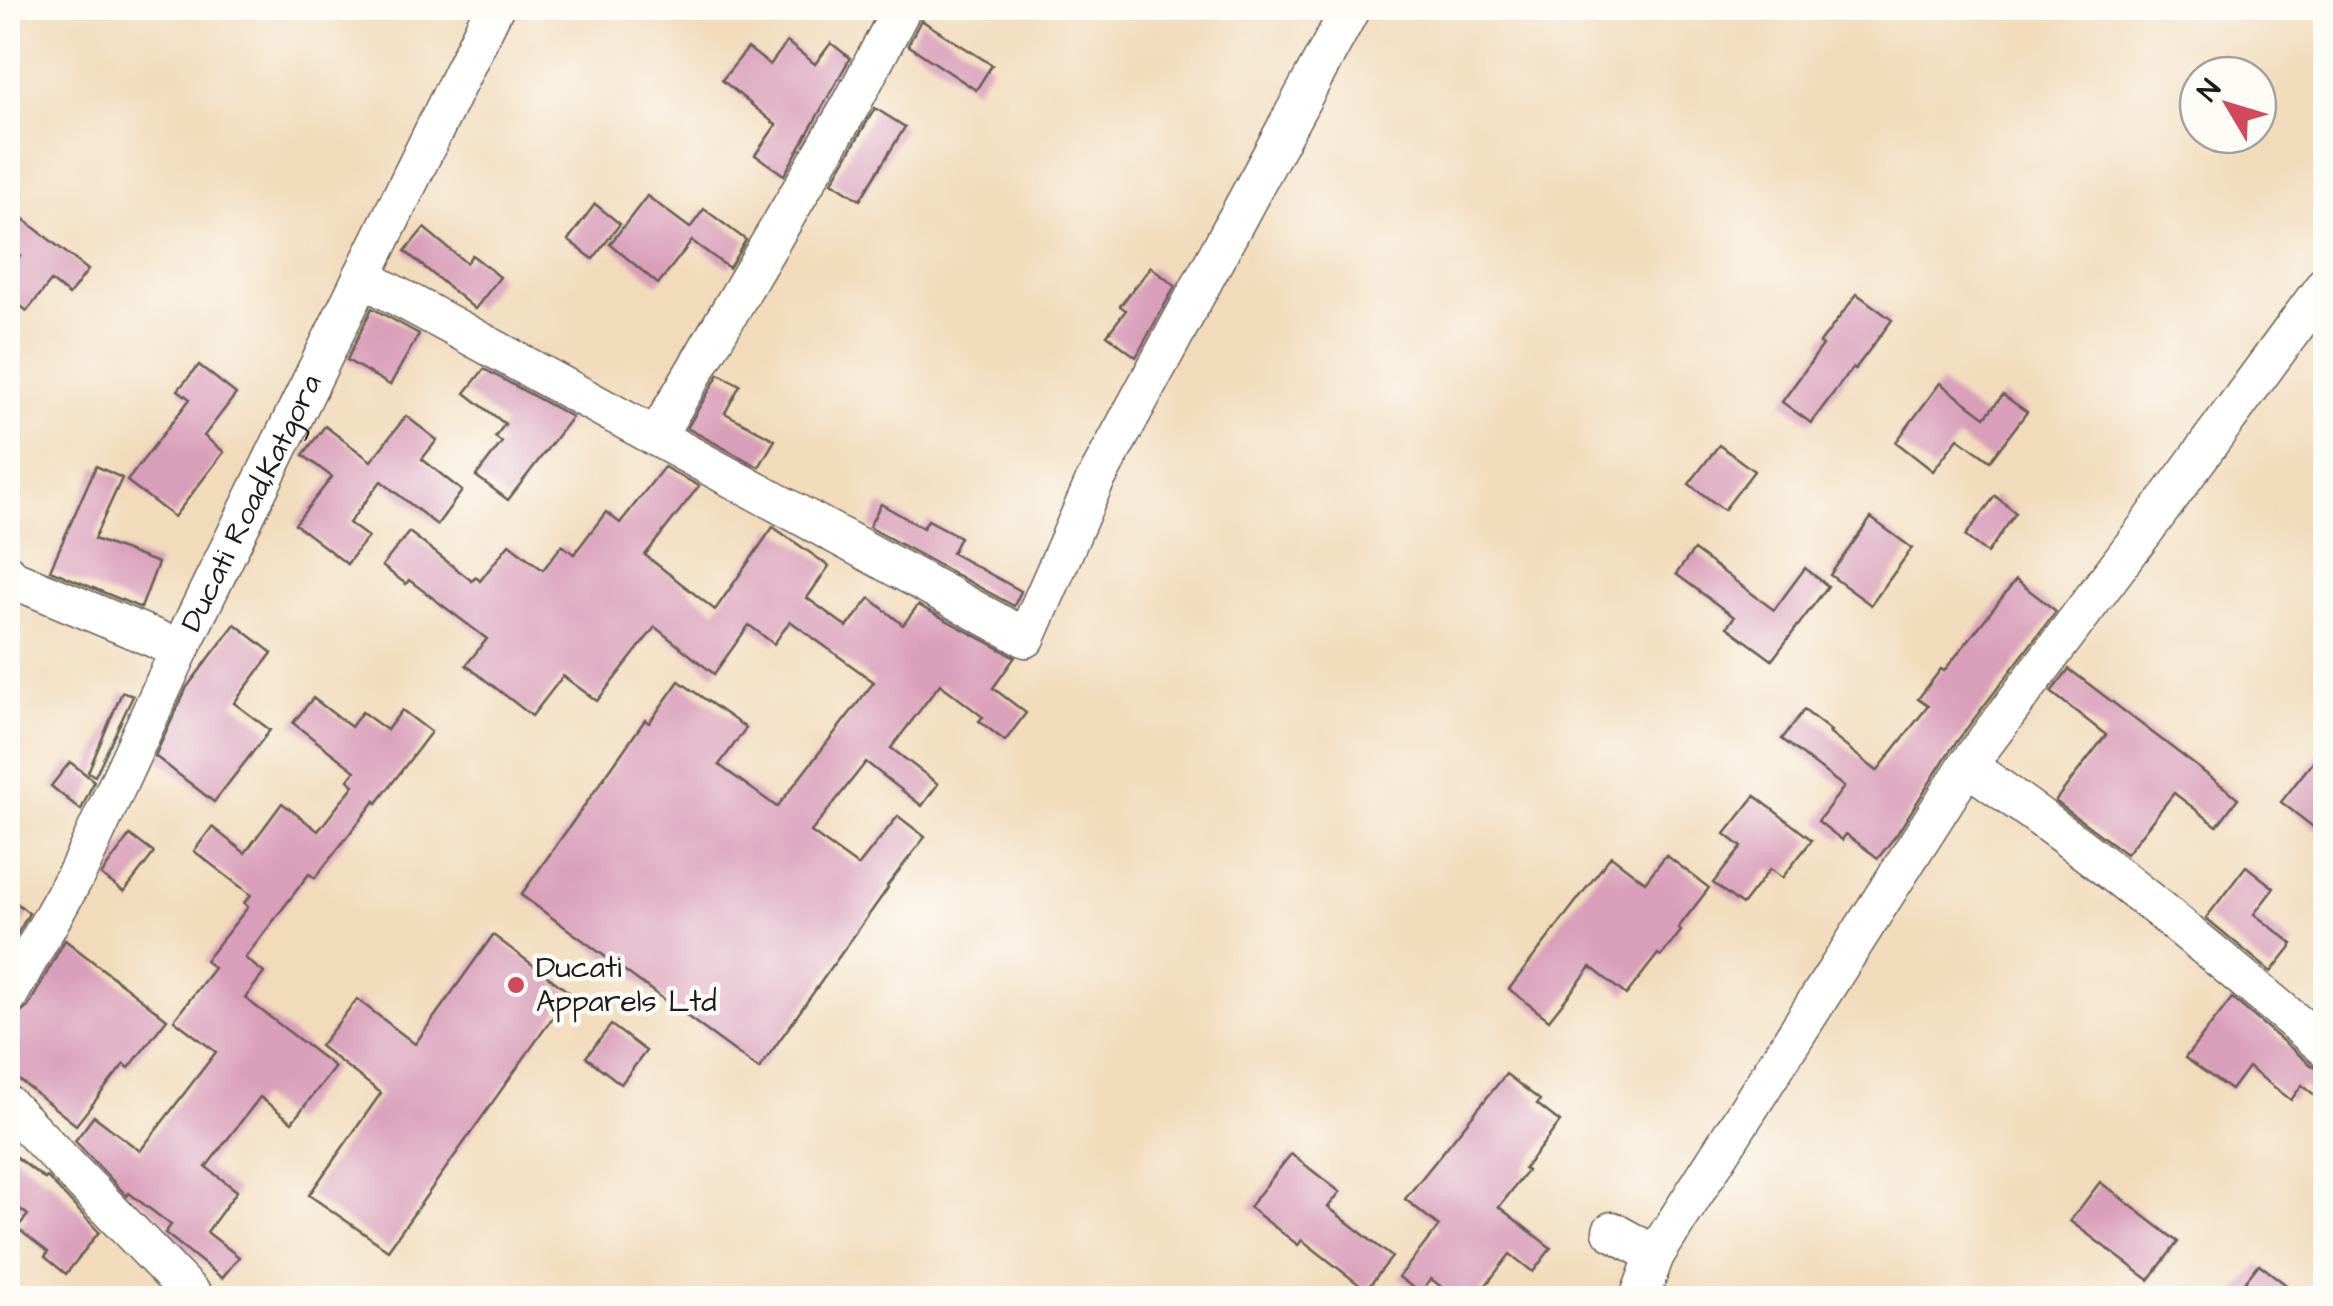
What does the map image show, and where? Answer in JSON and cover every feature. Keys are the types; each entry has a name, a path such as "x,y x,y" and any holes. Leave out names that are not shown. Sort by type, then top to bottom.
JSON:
{"street":[{"name":"Ducati Road,Katgora","path":"8,996 78,871 180,650 494,8"},
{"path":"656,437 850,105 902,8"},
{"path":"362,277 1026,638 1094,483 1351,8"},
{"path":"1639,1298 1655,1255 1967,766 2326,284"},
{"path":"8,574 180,650"},
{"path":"1967,766 2052,825 2213,952 2326,1048"},
{"path":"8,1105 195,1298"},
{"path":"1612,1230 1655,1255"}],"building":[{"path":"921,20 992,65 976,90 908,45"},
{"path":"787,42 815,64 831,43 850,58 784,175 755,155 776,125 722,80 748,48 770,65"},
{"path":"875,108 905,127 860,200 832,182"},
{"path":"647,196 690,228 704,209 746,240 729,268 692,241 658,284 610,244"},
{"path":"595,204 620,224 593,259 568,240"},
{"path":"8,207 88,270 69,295 51,281 27,311 8,296 8,272 20,256 8,247"},
{"path":"424,228 466,263 472,255 500,277 475,309 405,251"},
{"path":"1151,267 1175,286 1136,357 1107,335 1126,310 1120,306"},
{"path":"1857,294 1892,320 1811,423 1782,402"},
{"path":"372,308 419,334 390,385 347,360"},
{"path":"199,365 236,394 204,436 224,452 174,517 127,481 190,399 178,390"},
{"path":"484,369 572,417 508,500 476,476 502,442 495,437 505,424 465,393"},
{"path":"719,374 740,385 725,413 775,440 759,467 687,428"},
{"path":"1940,383 1985,417 2003,395 2027,412 1990,461 1958,438 1933,471 1896,442"},
{"path":"406,416 437,440 422,459 462,491 437,525 381,481 349,523 368,537 347,564 295,524 332,477 303,455 325,426 371,461"},
{"path":"1719,445 1754,471 1724,510 1689,484"},
{"path":"96,466 122,478 94,539 158,563 141,608 50,570"},
{"path":"664,467 699,486 645,555 715,610 773,527 829,566 807,598 847,627 870,598 903,625 918,605 1015,657 993,688 1026,713 1005,741 979,721 983,717 940,684 891,748 938,784 922,806 866,762 811,832 858,866 898,816 925,837 759,1069 521,895 645,720 649,723 679,681 746,728 719,765 777,807 874,682 790,621 774,644 749,625 714,674 655,627 597,701 563,676 532,716 466,665 487,639 409,580 406,584 382,566 409,532 472,581 476,577 480,581 509,544 543,570 562,545 574,554 606,512 620,523"},
{"path":"1995,496 2016,513 1987,553 1965,536"},
{"path":"881,504 923,528 928,520 960,537 952,553 1021,591 1014,606 869,527"},
{"path":"1871,518 1912,548 1871,605 1830,575"},
{"path":"1694,550 1774,610 1805,568 1828,586 1772,660 1727,627 1734,617 1676,574"},
{"path":"2016,580 2056,611 1949,752 1878,858 1846,834 1842,840 1818,821 1844,787 1782,739 1804,710 1877,771 1928,706 1918,699"},
{"path":"235,624 272,653 234,703 270,730 214,802 155,756 187,687"},
{"path":"2069,669 2238,798 2217,826 2174,793 2126,854 2055,801 2106,735 2051,692"},
{"path":"122,692 133,696 95,776 88,772"},
{"path":"313,698 351,727 362,712 387,730 402,710 431,732 315,878 309,874 245,958 264,973 245,998 335,1067 292,1122 260,1097 206,1167 237,1191 207,1232 239,1257 222,1278 165,1233 171,1225 129,1193 127,1196 75,1141 94,1116 140,1151 216,1052 174,1020 214,968 205,961 248,907 244,903 251,895 194,851 212,827 245,853 282,803 318,831 354,785 348,780 355,771 293,723"},
{"path":"2326,745 2326,837 2281,802"},
{"path":"70,762 94,781 81,810 51,786"},
{"path":"1755,796 1812,840 1782,878 1770,869 1742,905 1713,883 1742,847 1725,834"},
{"path":"130,835 154,853 124,892 101,875"},
{"path":"1666,855 1709,888 1678,928 1681,931 1626,995 1591,967 1549,1020 1509,989 1611,856 1645,882"},
{"path":"2246,866 2274,888 2254,914 2293,944 2271,972 2206,918"},
{"path":"8,896 29,913 8,951"},
{"path":"493,935 570,993 388,1250 309,1195 381,1093 320,1046 357,999 415,1044"},
{"path":"65,940 167,1019 129,1068 124,1064 76,1125 8,1071 8,1036"},
{"path":"2232,998 2311,1065 2326,1070 2326,1104 2302,1085 2291,1100 2248,1067 2231,1090 2185,1058"},
{"path":"611,1025 646,1051 621,1084 586,1057"},
{"path":"1506,1074 1540,1100 1537,1104 1560,1122 1499,1207 1551,1248 1533,1272 1510,1254 1476,1298 1456,1298 1431,1279 1420,1293 1399,1277 1439,1226 1405,1199"},
{"path":"8,1151 47,1177 99,1232 66,1274 45,1257 48,1252 17,1228 28,1215 8,1200"},
{"path":"1291,1154 1340,1192 1328,1207 1392,1257 1366,1290 1302,1240 1298,1245 1249,1207"},
{"path":"2100,1182 2178,1242 2149,1280 2070,1221"},
{"path":"2259,1264 2303,1298 2232,1298"}],"place":[{"name":"Ducati Apparels Ltd","path":"516,985"}]}
